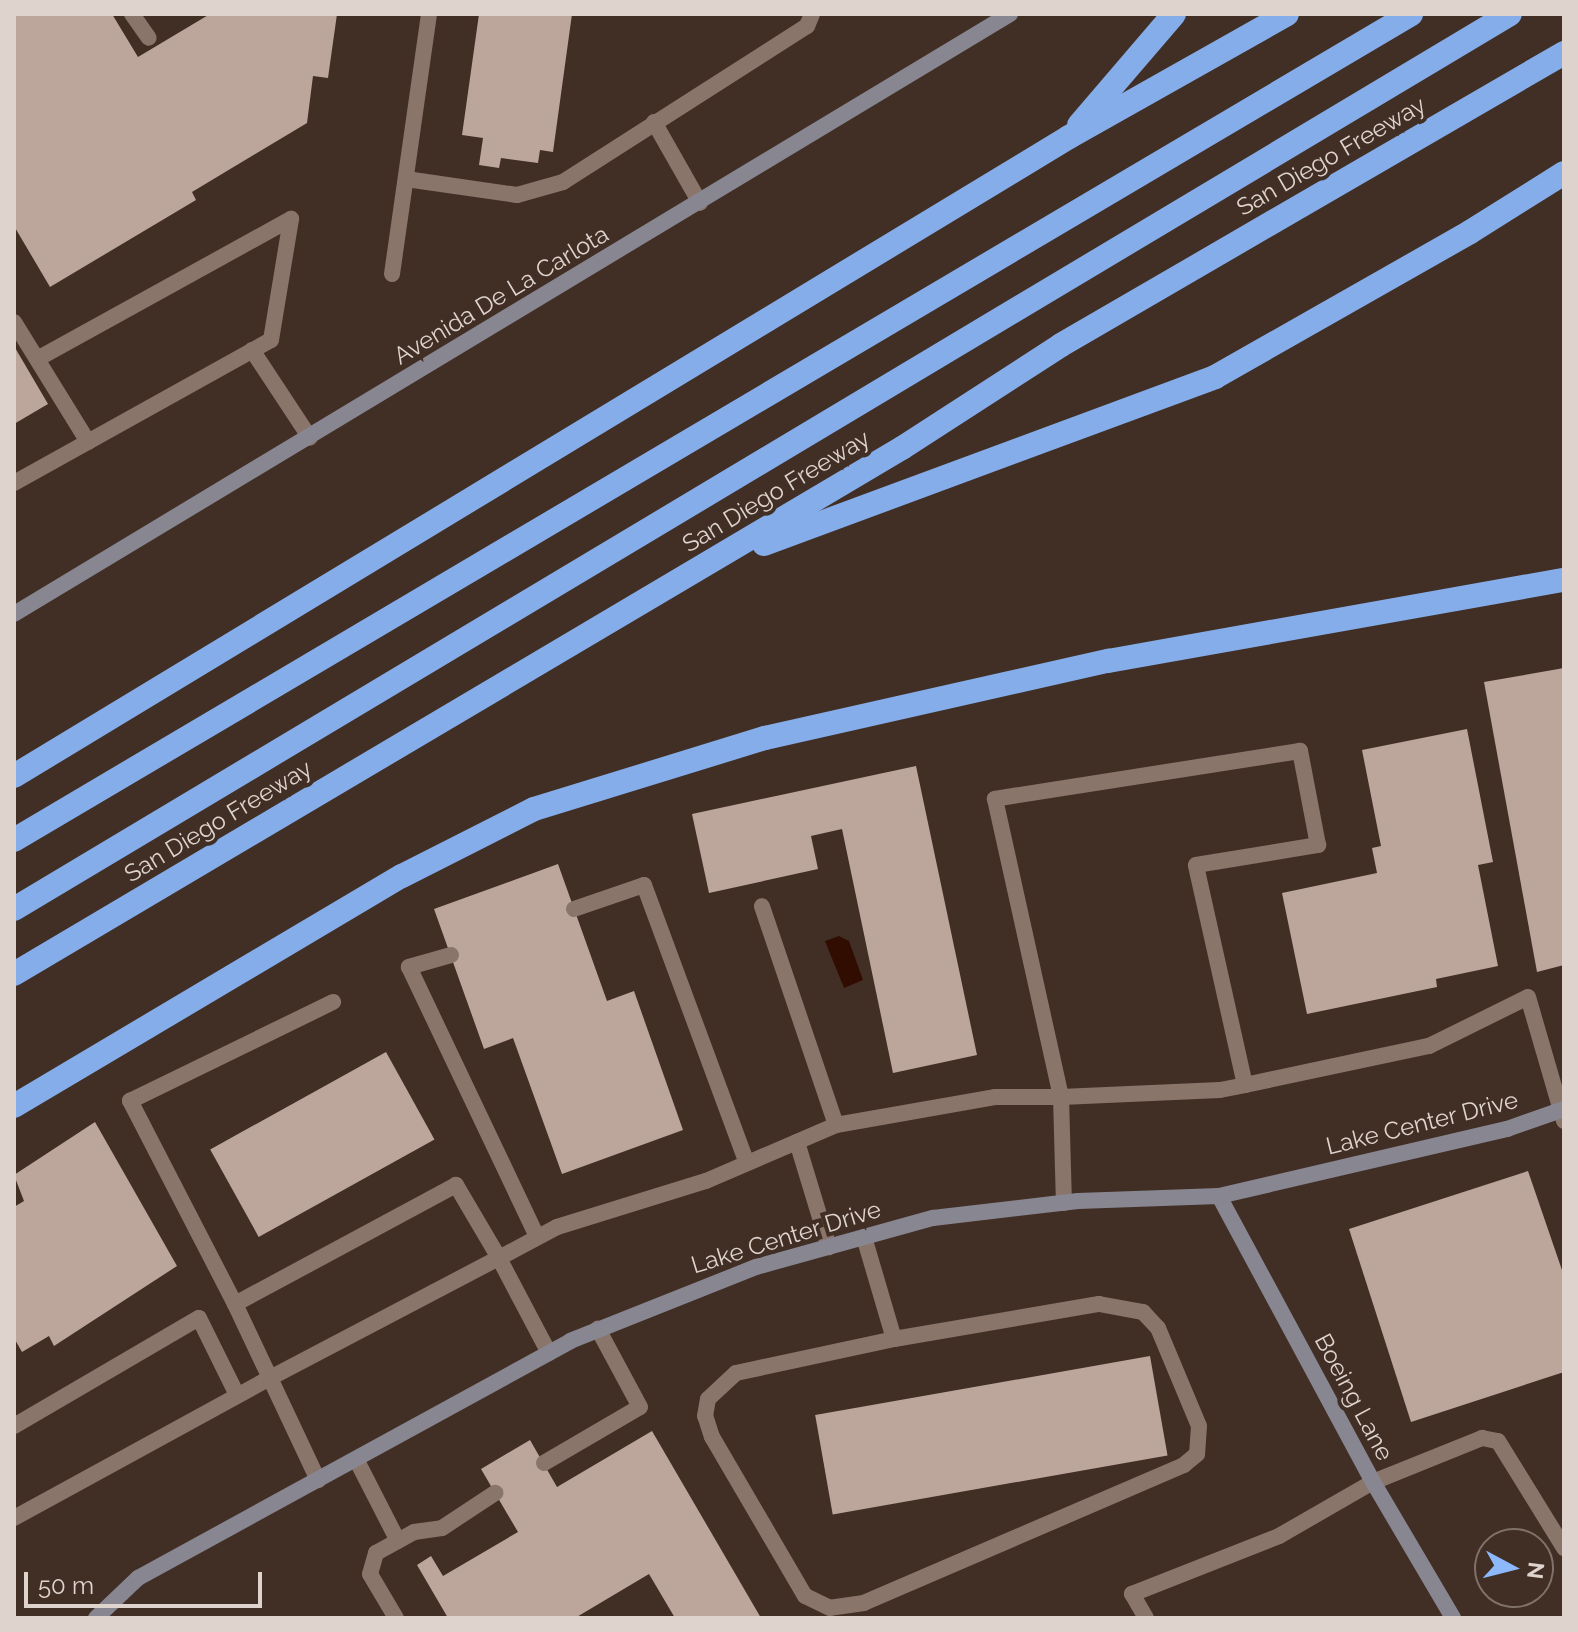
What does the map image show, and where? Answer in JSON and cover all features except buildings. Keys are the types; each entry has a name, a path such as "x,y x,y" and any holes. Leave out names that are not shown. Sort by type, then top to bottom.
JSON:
{"highway":[{"path":"1069,137 1174,14"},
{"path":"14,776 1069,137 1287,14"},
{"path":"14,840 1411,14"},
{"path":"14,909 1510,14"},
{"name":"San Diego Freeway","path":"14,974 705,566 1061,345 1564,53"},
{"path":"705,566 1215,377 1470,232 1564,173"},
{"path":"14,1106 402,876 534,809 765,738 1093,664 1564,580"}],"street":[{"name":"Avenida De La Carlota","path":"14,614 1010,14"},
{"name":"Lake Center Drive","path":"96,1618 138,1578 549,1353 598,1329 756,1267 933,1218 1064,1203 1219,1196 1507,1129 1562,1113"},
{"name":"Boeing Lane","path":"1219,1196 1373,1482 1453,1618"}],"lane":[{"path":"132,14 149,38"},
{"path":"392,274 429,14"},
{"path":"406,179 517,195 563,182 807,26 812,14"},
{"path":"654,122 700,203"},
{"path":"14,483 252,350 275,334 291,219 39,358"},
{"path":"14,322 88,442"},
{"path":"252,350 310,438"},
{"path":"1064,1203 1061,1097 995,799 1300,751 1318,845 1196,865 1245,1085"},
{"path":"574,909 644,885 747,1163"},
{"path":"762,906 836,1125"},
{"path":"451,955 409,967 537,1237"},
{"path":"14,1518 237,1395 537,1237 747,1163 836,1125 995,1097 1061,1097 1245,1085 1429,1046 1528,997 1562,1113"},
{"path":"318,1480 235,1304 130,1101 333,1002"},
{"path":"797,1142 829,1247"},
{"path":"235,1304 456,1185 549,1353"},
{"path":"864,1237 894,1339"},
{"path":"1099,1304 1143,1312 1158,1328 1199,1426 1197,1454 1184,1465 864,1603 830,1608 805,1596 712,1437 705,1416 708,1399 736,1373 894,1339 1099,1304"},
{"path":"14,1426 199,1318 237,1395"},
{"path":"544,1463 640,1407 598,1329"},
{"path":"1146,1618 1132,1594 1279,1536 1373,1482 1482,1438 1498,1441 1564,1548"},
{"path":"356,1459 398,1541"},
{"path":"396,1618 370,1574 376,1553 414,1532 442,1528 495,1493"}],"shaded area":[{"path":"839,936 849,941 863,980 844,988 825,941"}]}
